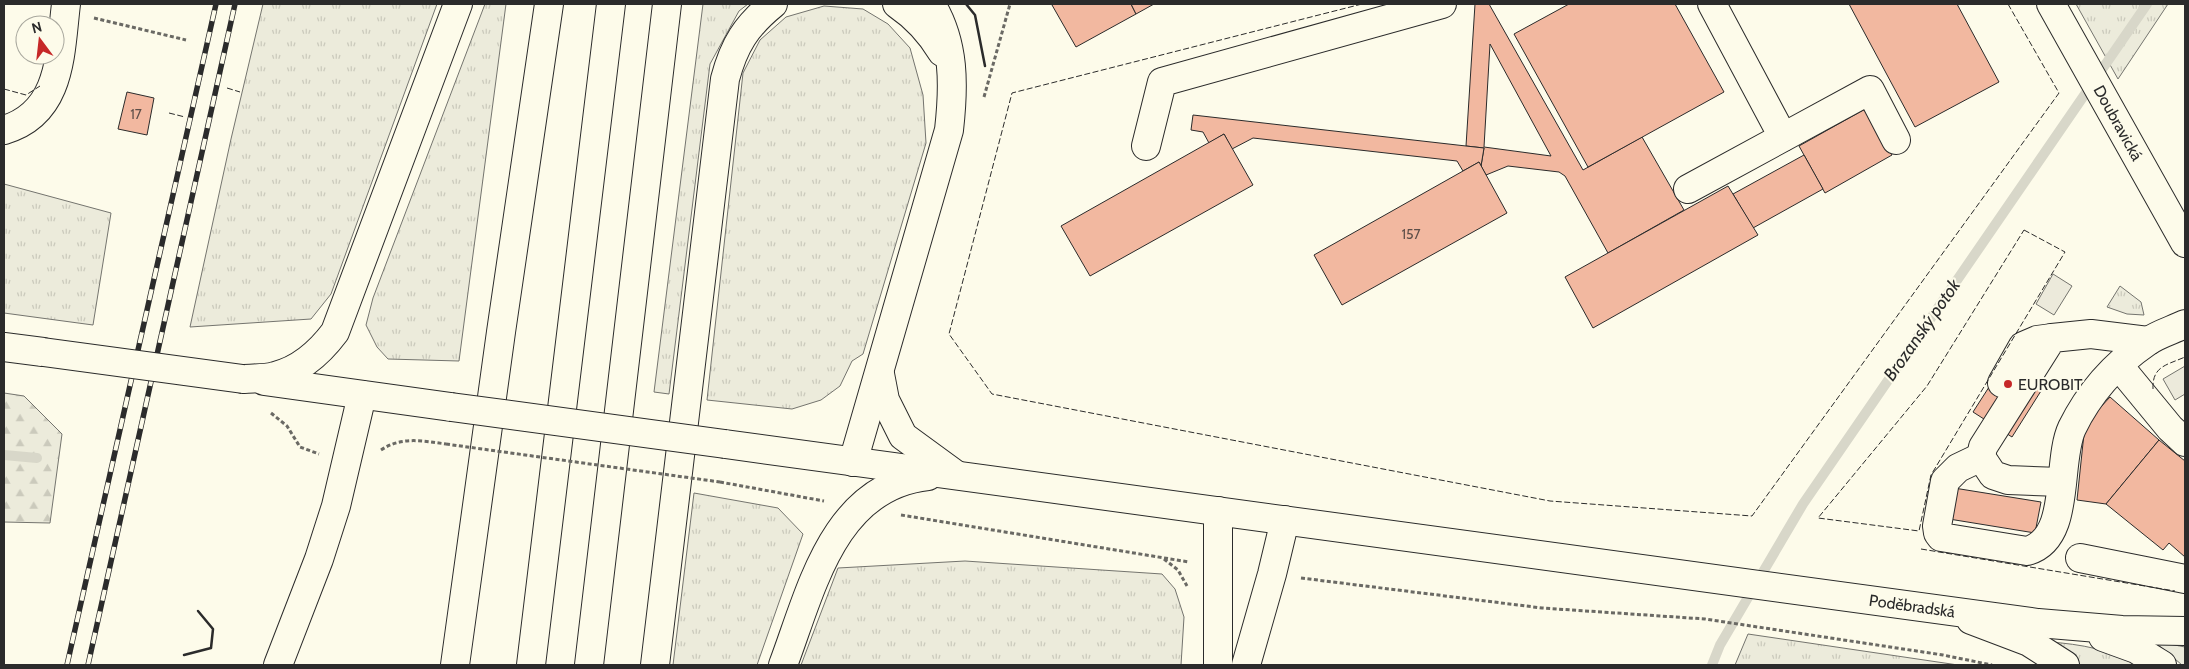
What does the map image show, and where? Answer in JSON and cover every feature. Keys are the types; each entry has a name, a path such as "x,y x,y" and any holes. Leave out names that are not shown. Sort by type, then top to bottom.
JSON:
{"main road":[{"path":"243,379 274,377 295,368 313,356 335,332 458,4"},
{"path":"456,665 501,332 549,4"},
{"path":"531,665 611,4"},
{"path":"589,665 667,4"},
{"path":"655,665 724,78 739,39 755,18 773,4"},
{"path":"897,4 912,14 937,43 946,62 952,92"},
{"path":"853,462 949,130 952,92 949,45 944,28 931,4"},
{"path":"1146,146 1162,82 1442,4"},
{"path":"1712,4 1783,137"},
{"name":"Doubravická","path":"2051,4 2185,243"},
{"path":"4,130 15,126 33,114 48,98 56,76 66,7"},
{"path":"1688,189 1870,90 1896,140"},
{"path":"2148,341 2091,334 2052,338 1982,452 1958,468 1945,481 1937,526 1941,537 2027,551 2032,550 2048,536 2055,526 2061,482 2072,430 2098,385 2148,341 2185,324"},
{"path":"4,346 956,475"},
{"path":"2119,366 2170,428 2185,442"},
{"path":"880,374 885,400 903,436 956,475"},
{"path":"278,665 319,559 336,506 362,395"},
{"path":"1982,452 1993,476 2021,481 2061,482"},
{"path":"783,665 820,567 832,542 849,517 866,502 900,482 920,476 956,475"},
{"name":"Poděbradská","path":"956,475 2038,623 2122,630 2185,631"},
{"path":"1218,511 1218,665"},
{"path":"1246,665 1285,520"},
{"path":"2080,558 2185,579"},
{"path":"1904,605 1976,621 2006,632 2029,642 2065,665"},
{"name":"Poděbradská","path":"2038,623 2117,641 2136,649 2162,665"}],"path":[{"path":"66,7 186,40"},
{"path":"446,444 720,482 833,503"},
{"path":"900,515 1191,562"},
{"path":"1164,558 1178,570 1188,589"},
{"path":"1292,576 1542,608 1706,619 1980,661 1992,665"}],"green space":[{"path":"263,4 437,4 331,294 311,319 190,327 231,139"},
{"path":"485,4 506,4 459,361 388,359 377,347 366,325 373,298"},
{"path":"703,4 748,4 739,11 710,64 669,394 654,392"},
{"path":"2076,4 2168,4 2118,79"},
{"path":"824,6 863,9 888,24 910,48 923,95 926,143 863,354 852,361 840,386 821,400 792,409 707,400 743,73 760,40 786,17"},
{"path":"4,184 111,213 93,325 4,313"},
{"path":"2120,286 2141,302 2144,315 2127,314 2107,307"},
{"path":"4,393 24,396 62,434 50,523 4,522"},
{"path":"694,493 778,508 803,534 757,665 673,665"},
{"path":"965,561 1162,574 1175,589 1184,617 1181,665 801,665 838,568"},
{"path":"1748,634 1958,665 1735,665"},
{"path":"2149,640 2185,647 2185,665 2182,665 2161,647"},
{"path":"2049,642 2073,644 2096,649 2118,655 2139,665 2081,665"}],"shaded area":[{"path":"2053,274 2072,286 2054,315 2036,304"},
{"path":"2185,366 2185,394 2175,400 2163,379"}],"building":[{"path":"1131,4 1136,14 1076,47 1052,5"},
{"path":"1131,4 1154,4 1136,14"},
{"path":"1475,4 1489,4 1583,170 1642,137 1684,210 1608,253 1565,176 1559,172 1508,166 1486,175 1481,166 1484,148 1466,146","holes":["1490,44 1551,156 1484,147"]},
{"path":"1569,4 1675,4 1724,92 1588,167 1514,34"},
{"path":"1849,4 1957,4 1999,82 1915,127"},
{"path":"127,92 154,98 147,135 118,129"},
{"path":"1865,109 1892,155 1825,193 1799,146"},
{"path":"1193,115 1484,148 1481,166 1479,162 1463,171 1457,161 1253,138 1232,149 1224,134 1209,143 1203,132 1191,130"},
{"path":"1224,134 1253,185 1090,276 1061,226"},
{"path":"1804,155 1823,189 1753,228 1733,194"},
{"path":"1479,162 1507,213 1342,305 1314,255"},
{"path":"1728,186 1758,235 1593,328 1565,277"},
{"path":"2007,359 2046,383 2012,437 1973,412"},
{"path":"2110,397 2159,440 2106,504 2077,500 2085,424"},
{"path":"2159,440 2185,461 2185,557 2169,543 2163,550 2106,504"},
{"path":"1954,488 2041,502 2035,533 1949,519"}],"waterway":[{"name":"Brozanský potok","path":"1712,665 1720,645 1803,504 2147,4"},
{"path":"4,455 37,458"}],"railway":[{"path":"67,665 216,4"},
{"path":"88,665 235,4"}],"fence":[{"path":"1362,4 1012,93 949,334 992,394 1550,501 1752,516 2059,93 2008,4"},
{"path":"4,89 26,95 40,86"},
{"path":"227,88 240,92"},
{"path":"169,113 185,117"},
{"path":"2024,230 2065,252 1931,475 1919,531 1818,518 1927,386 2024,230"},
{"path":"2153,389 2153,381 2158,371 2162,367 2185,357"},
{"path":"1921,549 2175,591"}],"wall":[{"path":"966,4 975,15 985,66"},
{"path":"184,655 211,648 213,629 198,611"}],"place":[{"name":"EUROBIT","path":"2008,384"}]}
